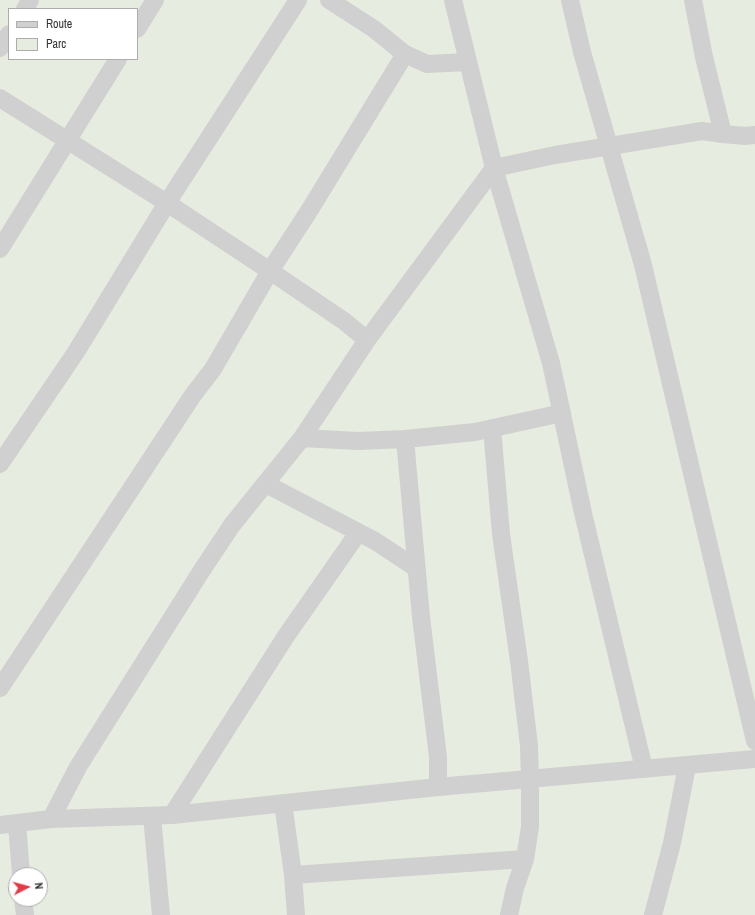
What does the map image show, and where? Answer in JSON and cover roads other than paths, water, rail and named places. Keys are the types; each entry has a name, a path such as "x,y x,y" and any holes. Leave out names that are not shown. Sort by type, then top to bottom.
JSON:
{"street":[{"path":"138,26 155,0"},
{"path":"0,464 76,352 167,203 298,0"},
{"path":"329,0 374,29 405,54 426,64 468,62"},
{"path":"453,0 494,168 551,363 583,513 644,769"},
{"path":"570,0 582,52 643,264 755,741"},
{"path":"693,0 704,57 723,134"},
{"path":"0,48 8,36"},
{"path":"0,688 193,395 213,370 270,271 309,211 405,54"},
{"path":"0,249 68,142 117,60"},
{"path":"0,98 167,203 344,321 367,340"},
{"path":"51,819 78,768 202,570 232,525 302,438 367,340 494,168 609,146 685,135 702,131 745,136 755,135"},
{"path":"302,438 358,441 405,439 475,432 562,413"},
{"path":"492,428 501,534 519,660 529,746 530,827 525,859 515,888 509,915"},
{"path":"405,439 416,568 438,757 438,787"},
{"path":"266,484 375,541 416,568"},
{"path":"172,815 286,636 358,533"},
{"path":"20,867 9,824 51,819 172,815 438,787 755,759"},
{"path":"653,915 672,843 687,766"},
{"path":"283,804 293,875 296,915"},
{"path":"152,816 160,915"},
{"path":"293,875 525,859"}]}
